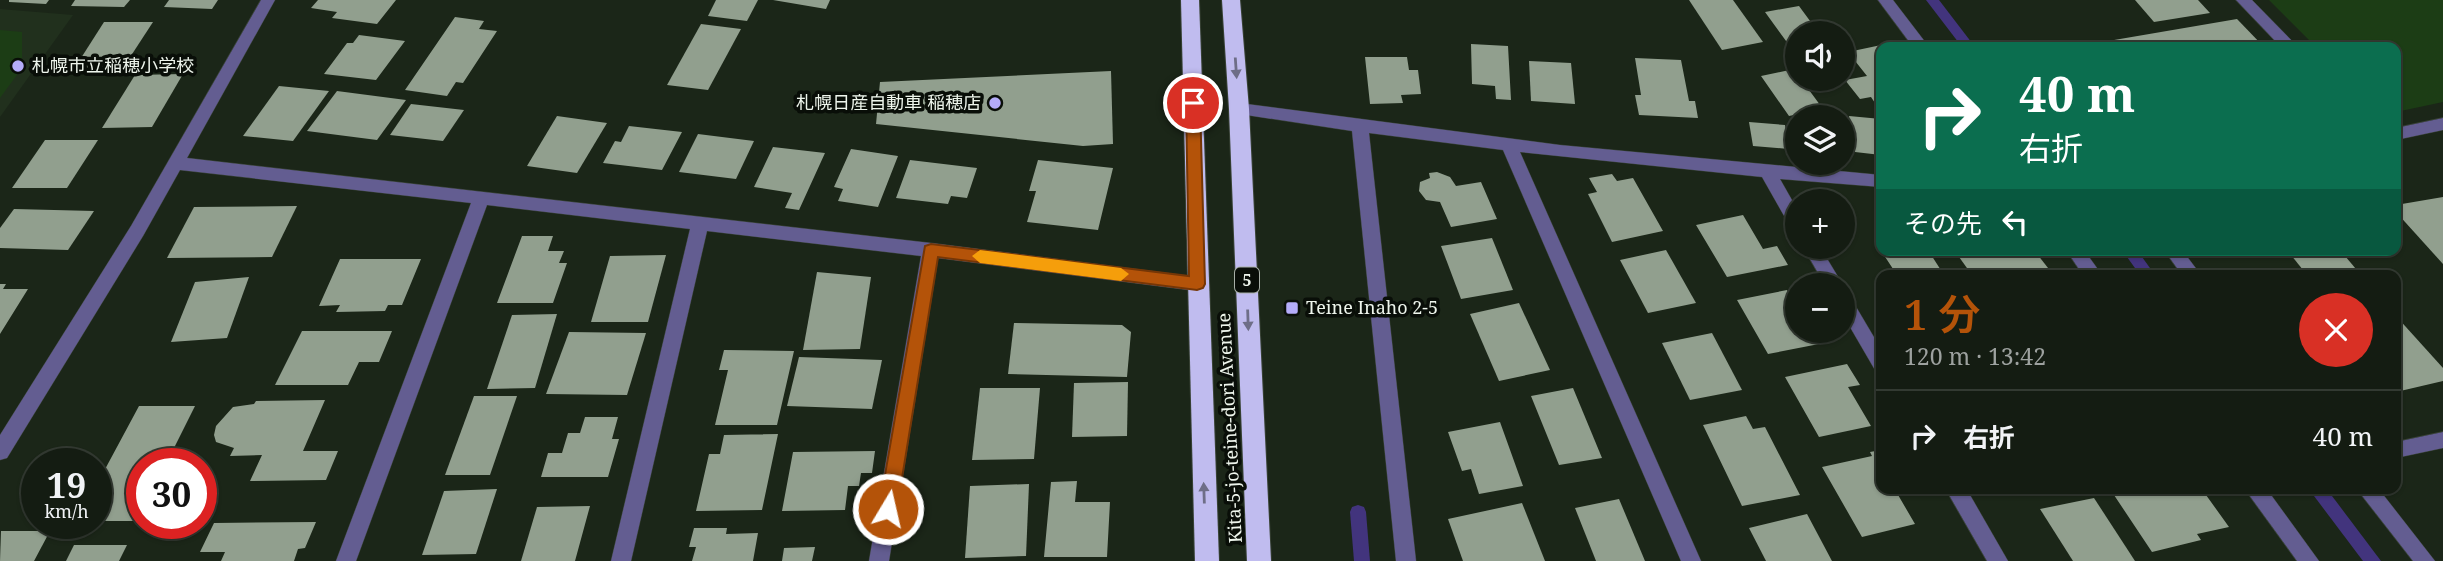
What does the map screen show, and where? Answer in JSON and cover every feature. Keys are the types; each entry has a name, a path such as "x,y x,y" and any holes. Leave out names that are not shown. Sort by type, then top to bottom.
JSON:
{"highway":[{"name":"Kita-5-jo-teine-dori Avenue","path":"1191,0 1206,561"},
{"name":"Kita-5-jo-teine-dori Avenue","path":"1231,0 1239,109 1259,561"}],"street":[{"path":"0,453 137,231 268,0"},
{"path":"1885,0 1917,42"},
{"path":"2243,0 2285,42"},
{"path":"1239,109 1360,127 1508,144 1767,172 1876,181"},
{"path":"2401,133 2443,124"},
{"path":"1360,127 1406,561"},
{"path":"1508,144 1691,561"},
{"path":"176,163 931,250 1197,284"},
{"path":"1767,172 1785,203"},
{"path":"346,561 481,198"},
{"path":"621,561 700,224"},
{"path":"879,561 931,250"},
{"path":"2079,256 2089,270"},
{"path":"2177,256 2188,270"},
{"path":"1855,321 1876,356"},
{"path":"2401,449 2443,440"},
{"path":"1959,494 1998,561"},
{"path":"2259,494 2309,561"},
{"path":"2371,494 2425,561"}],"shaded area":[{"name":"札幌市立稲穂小学校","path":"0,9 73,15 0,117"}],"green space":[{"path":"2269,0 2443,0 2443,102 2401,111 2401,42 2311,42"},
{"path":"0,30 22,32 22,68 0,98"}],"building":[{"path":"9,0 49,0 46,4"},
{"path":"75,0 130,0 124,7 71,6"},
{"path":"169,0 218,0 212,9 164,7"},
{"path":"318,0 396,0 377,24 332,18 337,12 311,8"},
{"path":"716,0 758,0 747,21 708,16"},
{"path":"773,0 830,0 826,9"},
{"path":"1689,0 1733,0 1763,42 1722,50"},
{"path":"2135,0 2198,0 2210,13 2154,22"},
{"path":"1799,6 1810,21 1785,21 1785,40 1765,12"},
{"path":"455,17 484,21 479,29 497,31 463,83 456,82 447,96 405,90"},
{"path":"2237,19 2259,42 2102,42"},
{"path":"104,22 153,22 123,68 74,69"},
{"path":"701,24 741,29 708,90 667,85"},
{"path":"359,35 405,41 376,80 324,74 347,43 353,43"},
{"path":"1471,44 1508,46 1511,100 1496,99 1495,86 1472,84"},
{"path":"1876,46 1876,104 1871,97 1860,99 1854,91 1855,78 1867,76 1855,61 1855,51"},
{"path":"1365,57 1407,57 1409,70 1418,70 1421,94 1401,95 1403,103 1370,104"},
{"path":"1635,58 1681,60 1689,101 1695,101 1698,118 1639,115 1635,95 1641,95"},
{"path":"1529,61 1571,63 1575,104 1531,101"},
{"name":"札幌日産自動車 稲穂店","path":"1111,71 1113,144 1083,146 876,124 880,82"},
{"path":"1785,71 1785,91 1810,91 1820,105 1785,105 1785,110 1761,76"},
{"path":"183,74 152,127 102,128 135,75"},
{"path":"279,86 329,91 293,141 243,136"},
{"path":"337,91 406,100 377,140 307,131"},
{"path":"411,104 464,110 443,141 390,135"},
{"path":"557,116 607,123 577,173 527,166"},
{"path":"1855,117 1876,119 1876,154 1855,152"},
{"path":"1749,122 1785,125 1785,149 1753,146"},
{"path":"629,126 682,132 662,170 603,163 615,141 621,142"},
{"path":"698,134 754,141 736,179 679,172"},
{"path":"45,140 98,140 67,188 12,188"},
{"path":"773,147 825,153 799,210 785,208 792,193 754,187"},
{"path":"851,149 898,156 878,207 838,201 843,189 834,187"},
{"path":"910,160 977,168 967,198 951,196 948,204 896,198"},
{"path":"1038,160 1113,168 1098,230 1027,222 1036,191 1029,191"},
{"path":"1437,172 1450,177 1456,186 1481,182 1497,219 1451,227 1440,202 1426,200 1419,191 1420,182 1430,178 1429,173"},
{"path":"1612,174 1617,181 1633,178 1663,231 1612,242 1588,194 1597,192 1589,178"},
{"path":"2443,197 2443,264 2401,218 2401,204"},
{"path":"297,206 272,257 167,258 194,207"},
{"path":"14,209 94,211 68,250 0,248 0,228"},
{"path":"1743,215 1763,249 1777,246 1788,265 1727,277 1696,225"},
{"path":"522,236 553,236 548,251 564,251 559,263 567,263 553,303 497,303"},
{"path":"1492,238 1513,290 1461,299 1441,246"},
{"path":"1666,250 1696,303 1648,313 1620,260"},
{"path":"666,255 648,322 591,322 610,256"},
{"path":"1885,256 1932,256 1941,270 1894,270"},
{"path":"1958,256 2039,256 2048,268 2040,270 1968,270"},
{"path":"2292,256 2345,256 2357,270 2303,270"},
{"path":"340,259 421,259 402,305 388,305 385,311 336,312 340,305 319,306"},
{"path":"817,272 871,277 860,349 803,350"},
{"path":"249,277 227,338 171,342 195,282"},
{"path":"0,284 6,284 3,289 28,289 0,334"},
{"path":"1785,290 1785,343 1819,344 1768,354 1737,300"},
{"path":"1519,303 1550,370 1499,381 1470,314"},
{"path":"557,314 535,388 487,389 512,315"},
{"path":"2401,322 2443,368 2443,381 2401,391"},
{"path":"1014,323 1122,325 1131,332 1127,377 1008,374"},
{"path":"302,331 392,331 379,362 359,362 348,385 275,385"},
{"path":"569,332 646,333 627,395 546,394"},
{"path":"1712,333 1742,390 1690,400 1662,343"},
{"path":"724,350 794,351 777,425 715,425 728,370 719,370"},
{"path":"799,357 882,360 872,409 787,406"},
{"path":"1847,364 1860,385 1848,387 1871,426 1819,437 1785,377"},
{"path":"1128,382 1127,436 1072,437 1074,383"},
{"path":"980,388 1040,388 1034,459 972,460"},
{"path":"1573,388 1602,458 1559,465 1531,396"},
{"path":"474,396 517,396 490,475 445,475"},
{"path":"325,400 303,451 338,451 326,480 250,481 262,455 230,456 234,448 216,442 216,426 233,407 254,404 256,401"},
{"path":"139,406 195,406 174,448 126,448 126,521 112,521 112,456"},
{"path":"1746,416 1753,429 1765,427 1800,495 1742,506 1703,425"},
{"path":"585,417 618,417 612,439 619,439 608,477 541,477 548,453 562,453 568,433 580,433"},
{"path":"1500,422 1523,486 1479,494 1471,469 1462,471 1448,432"},
{"path":"778,434 762,510 696,511 709,454 720,454 724,435"},
{"path":"875,451 872,473 861,473 859,486 848,486 845,510 782,511 793,452"},
{"path":"1876,451 1876,494 1898,494 1915,524 1862,537 1822,467 1872,456 1870,452"},
{"path":"1077,481 1075,502 1110,502 1107,557 1044,557 1051,482"},
{"path":"1029,484 1026,556 965,558 970,486"},
{"path":"497,489 476,554 422,555 444,491"},
{"path":"2113,494 2205,494 2229,527 2197,534 2201,540 2152,552"},
{"path":"2094,498 2135,561 2073,561 2040,509"},
{"path":"1619,499 1645,561 1596,561 1575,508"},
{"path":"1522,503 1545,561 1463,561 1448,519"},
{"path":"590,506 575,561 521,561 537,507"},
{"path":"1807,514 1832,561 1766,561 1749,528"},
{"path":"316,522 305,548 298,549 294,561 221,561 225,552 200,552 206,539 217,539 217,523"},
{"path":"694,528 727,528 726,534 758,533 753,561 692,561 696,547 689,547"},
{"path":"1,531 21,531 21,539 46,539 34,561 0,561"},
{"path":"74,545 127,545 119,561 66,561"},
{"path":"815,547 812,561 782,561 784,548"}],"waterway":[{"path":"1932,0 1965,42"},
{"path":"2134,256 2144,270"},
{"path":"2321,494 2373,561"},
{"path":"1358,512 1362,561"}],"slow traffic":[{"path":"980,256 1121,274"}],"place":[{"name":"札幌市立稲穂小学校","path":"18,66"},
{"name":"札幌日産自動車 稲穂店","path":"995,103"},
{"name":"Teine Inaho 2-5","path":"1292,308"}],"route":[{"path":"888,509 931,250 1197,284 1193,103"}]}
